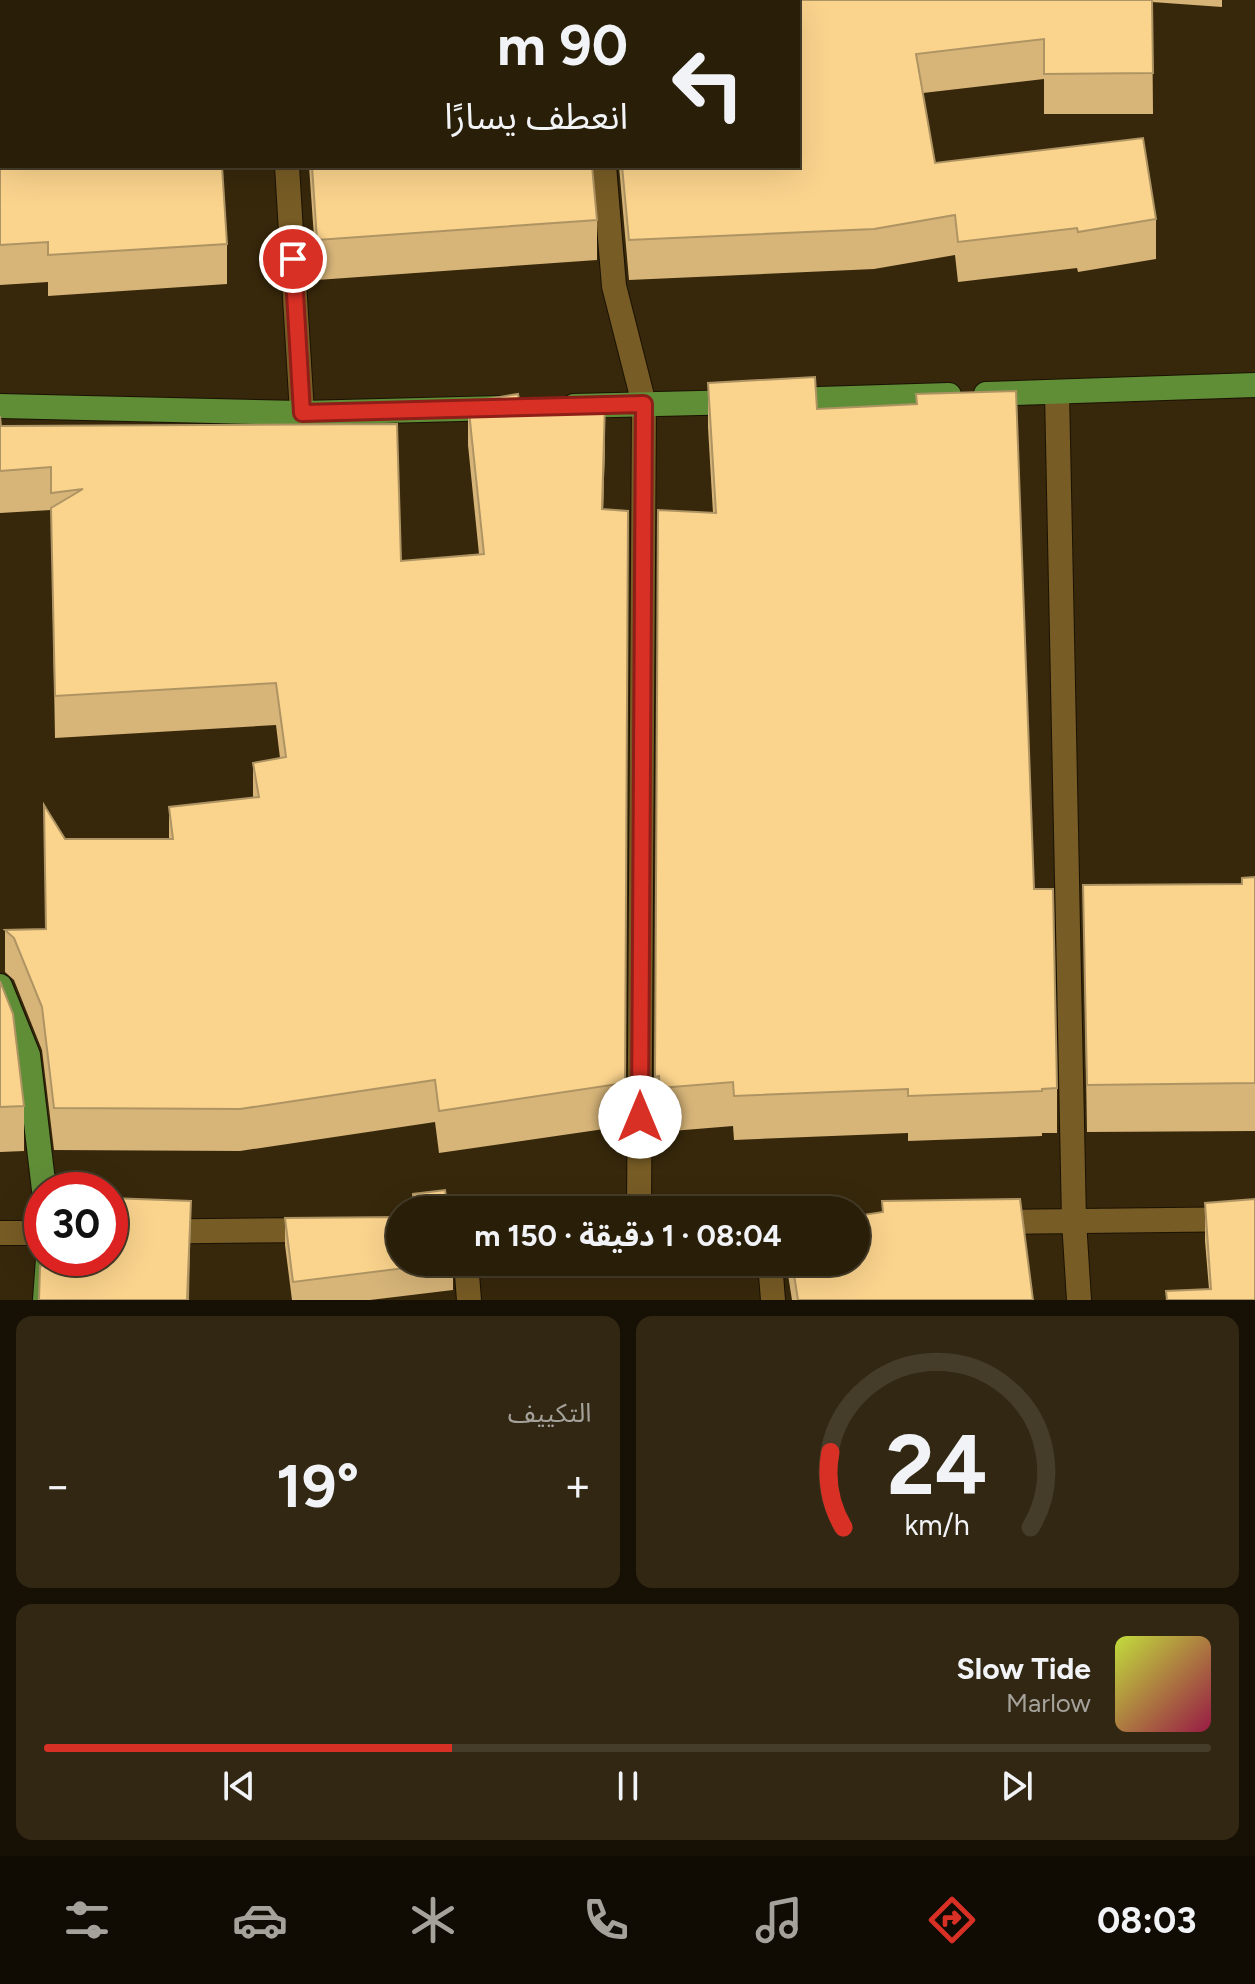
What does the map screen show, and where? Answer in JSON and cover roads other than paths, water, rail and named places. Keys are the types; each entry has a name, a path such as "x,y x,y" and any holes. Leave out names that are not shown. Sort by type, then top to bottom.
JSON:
{"main road":[{"path":"551,407 1255,385"},
{"path":"0,406 302,413 520,407"},
{"path":"0,986 28,1055 42,1172"},
{"path":"45,1300 47,1276"}],"street":[{"path":"287,168 302,413"},
{"path":"604,168 614,286 644,404 639,1196"},
{"path":"1057,392 1074,1221 1079,1300"},
{"path":"965,1223 1255,1219"},
{"path":"128,1232 339,1230"},
{"path":"0,1233 24,1233"},
{"path":"467,1276 469,1300"},
{"path":"771,1276 773,1300"}]}
